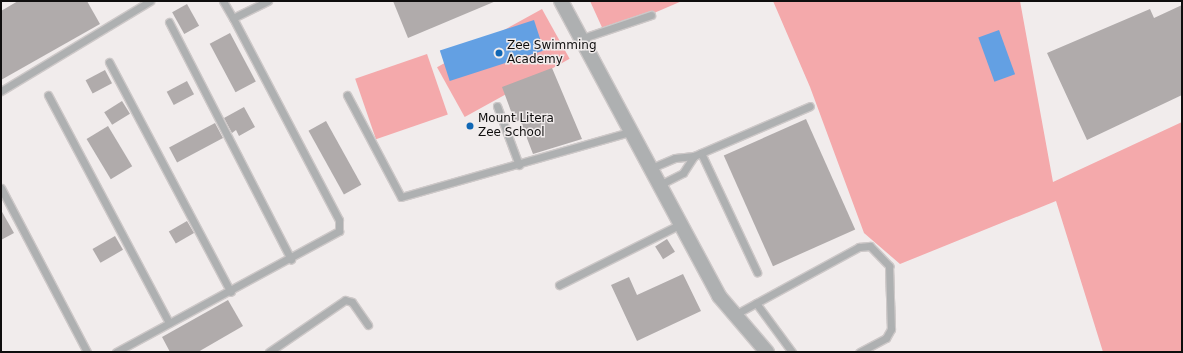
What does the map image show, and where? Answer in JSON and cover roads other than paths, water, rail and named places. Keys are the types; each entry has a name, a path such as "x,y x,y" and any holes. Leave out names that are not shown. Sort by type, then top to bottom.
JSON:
{"street":[{"path":"561,1 629,132 719,296 767,352"}],"lane":[{"path":"1,91 150,1"},
{"path":"116,352 334,236 341,225 223,1"},
{"path":"233,18 268,1"},
{"path":"580,39 651,15"},
{"path":"169,22 291,259"},
{"path":"109,62 231,292"},
{"path":"347,94 401,197 519,165 629,132"},
{"path":"48,95 169,323"},
{"path":"497,106 519,165"},
{"path":"649,169 675,158 694,156 810,106"},
{"path":"701,153 757,272"},
{"path":"658,186 684,173 694,156"},
{"path":"1,188 87,352"},
{"path":"559,285 679,224"},
{"path":"736,314 859,247 870,246 888,266 891,329 886,338 860,352"},
{"path":"269,352 345,300 352,302 368,325"},
{"path":"756,303 792,352"}],"water":[{"path":"534,20 544,50 450,81 440,51"},
{"path":"999,30 1015,74 994,82 978,38"}],"place":[{"name":"Zee Swimming Academy","path":"499,53"},
{"name":"Mount Litera Zee School","path":"470,126"}]}
